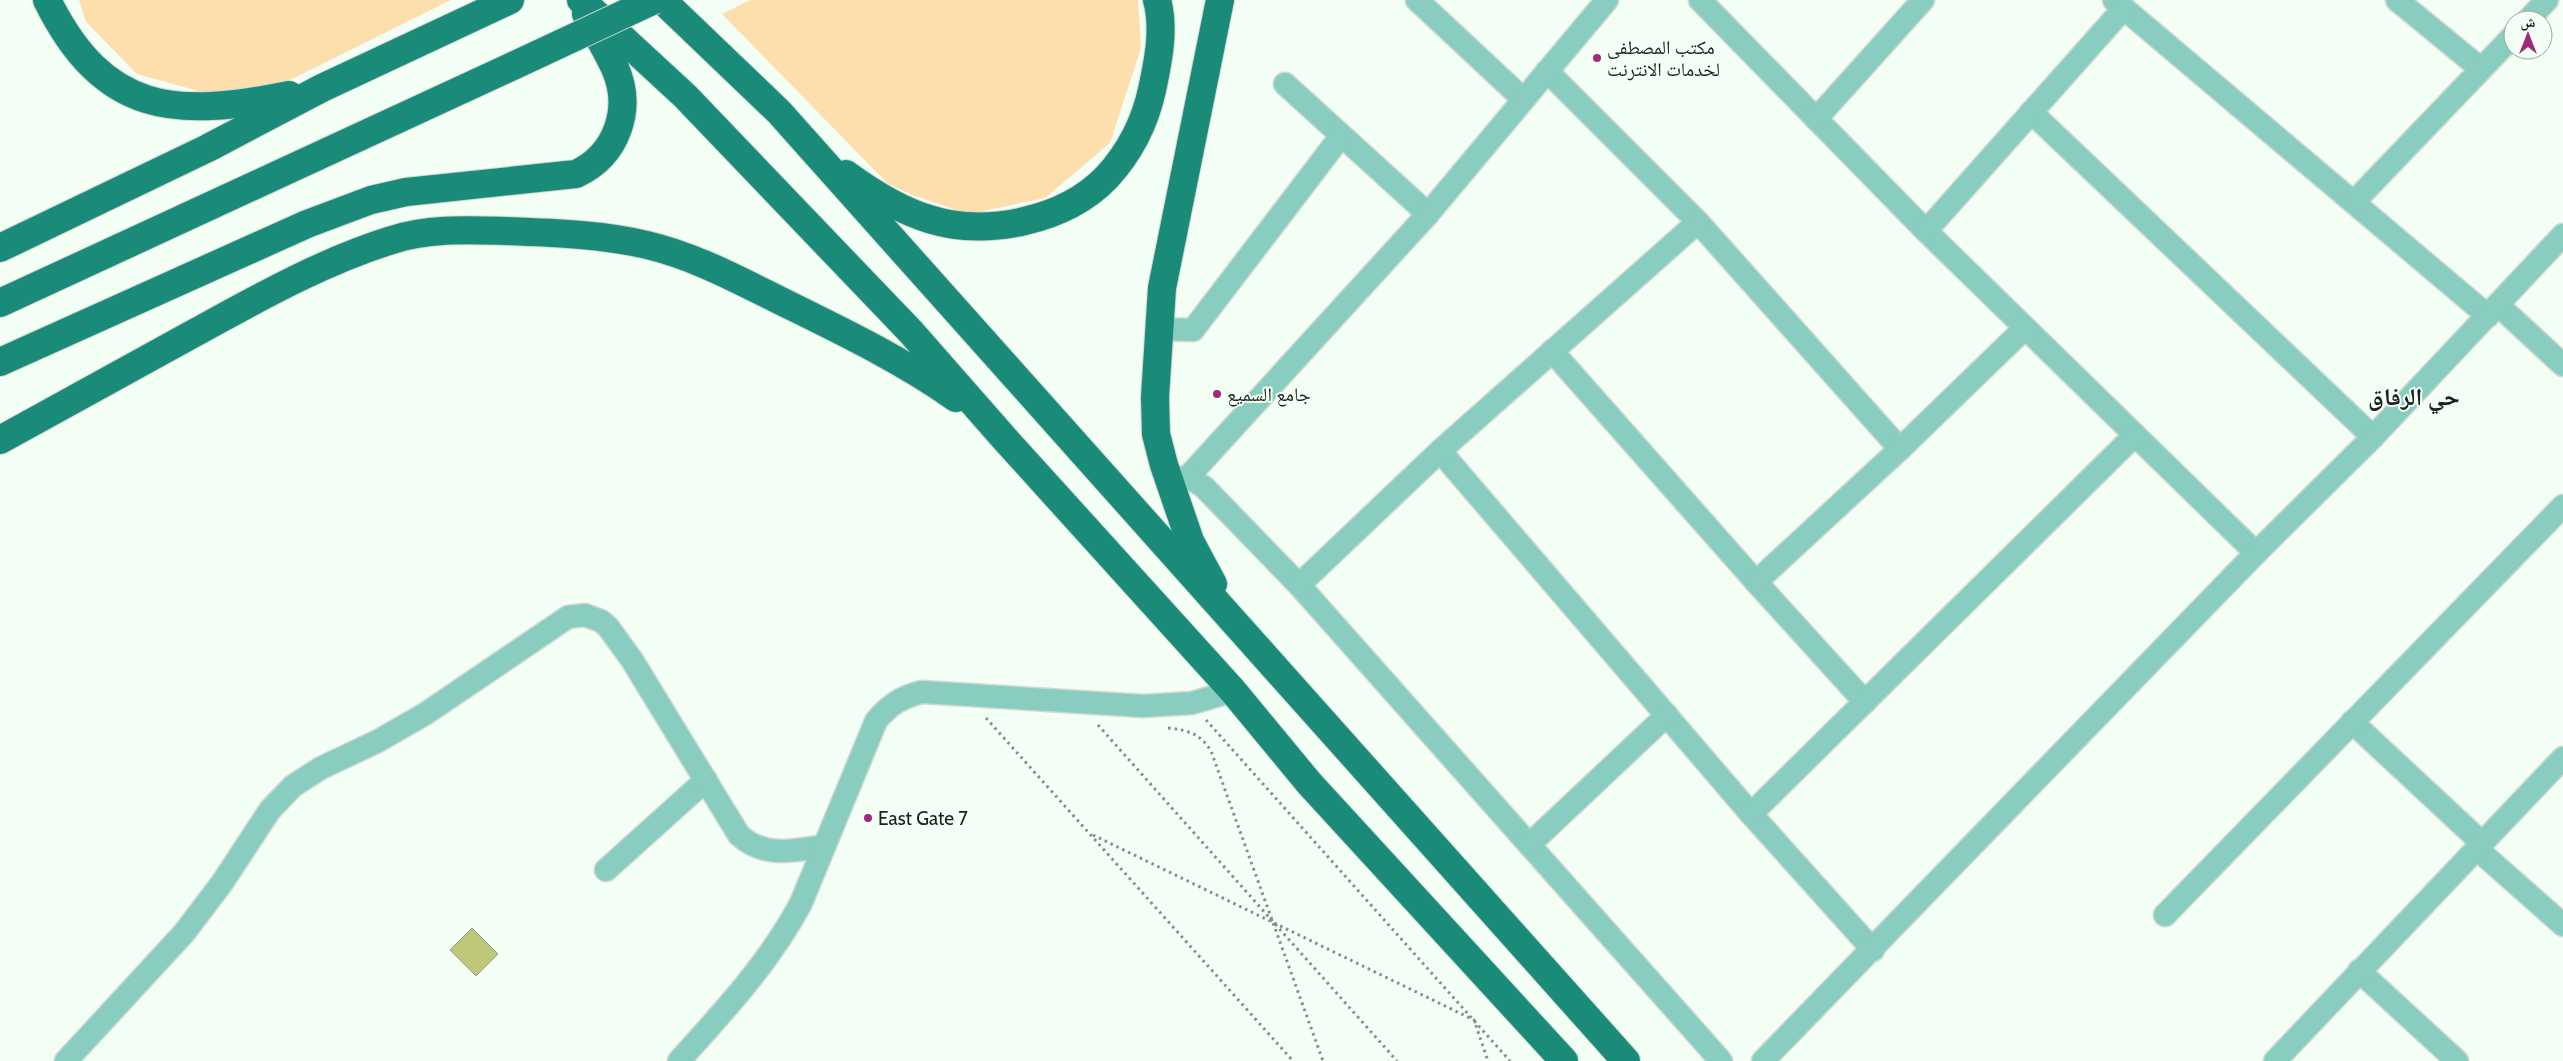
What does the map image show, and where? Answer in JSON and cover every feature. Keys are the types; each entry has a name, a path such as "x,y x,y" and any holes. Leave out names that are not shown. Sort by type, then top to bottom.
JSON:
{"highway":[{"path":"47,0 58,24 75,48 95,70 118,86 146,100 176,106 207,108 237,106 322,88"},
{"path":"0,248 208,148 322,88 510,0"},
{"path":"0,362 307,224 371,200 406,192 568,175 588,168 606,153 618,131 620,86 615,68 576,0"},
{"path":"581,0 685,96 911,332 1004,438 1233,691 1309,783 1564,1061"},
{"path":"0,303 654,0"},
{"path":"662,0 846,174 904,210 931,220 961,226 989,227 1014,224 1041,216 1087,194 1106,177 1126,154 1139,129 1150,101 1160,40 1157,0"},
{"path":"1220,0 1162,288 1158,329 1156,434 1178,478 1190,540 1203,566 1238,624 1264,657"},
{"path":"779,112 1626,1061"},
{"path":"0,440 232,312 348,255 393,239 420,233 487,230 612,238 678,254 712,267 852,337 930,380 980,417 1004,438"}],"street":[{"path":"1417,0 1522,98"},
{"path":"1607,0 1522,98 1428,214 1178,478 1204,487 1299,586 1721,1061"},
{"path":"1700,0 1926,232 2256,553"},
{"path":"1816,119 1923,0"},
{"path":"2397,0 2481,69"},
{"path":"2538,10 2547,0"},
{"path":"1926,232 2031,112 2119,4 2354,202 2563,365"},
{"path":"2354,202 2503,46"},
{"path":"1546,71 1698,222 1900,449"},
{"path":"1285,84 1428,214"},
{"path":"2031,112 2373,437"},
{"path":"1158,329 1193,330 1341,136"},
{"path":"1299,586 1440,451 1698,222"},
{"path":"1763,1061 1873,950 2256,553 2373,437 2563,235"},
{"path":"1756,582 1900,449 2025,328"},
{"path":"1552,351 1865,702"},
{"path":"1751,814 2135,435"},
{"path":"1440,451 1751,814 1873,950"},
{"path":"2165,915 2563,506"},
{"path":"66,1061 189,927 222,883 270,810 293,786 321,768 378,741 425,714 568,617 585,615 608,626 632,660 706,780 732,828 746,842 764,850 784,852 824,846"},
{"path":"679,1061 736,998 772,952 801,903 876,720 888,706 904,696 922,692 1143,706 1192,703 1233,691"},
{"path":"1530,844 1666,715"},
{"path":"2352,722 2563,925"},
{"path":"2275,1061 2563,758"},
{"path":"606,870 706,780"},
{"path":"2359,971 2457,1061"}],"path":[{"path":"1192,703 1510,1061"},
{"path":"981,712 1293,1061"},
{"path":"1104,722 1094,721 1397,1061"},
{"path":"1161,727 1190,731 1199,736 1211,751 1323,1061"},
{"path":"1091,834 1474,1020 1488,1061"}],"shaded area":[{"path":"79,0 451,0 272,89 224,98 137,74 86,22"},
{"path":"750,0 1138,0 1141,48 1110,143 1045,198 969,214 912,195 887,183 722,14"}],"building":[{"path":"472,928 498,954 476,976 450,950"}],"place":[{"name":"مكتب المصطفى لخدمات الانترنت","path":"1597,58"},
{"name":"جامع السميع","path":"1217,394"},
{"name":"East Gate 7","path":"868,818"}],"district":[{"name":"حي الرفاق","path":"2414,396"}]}
